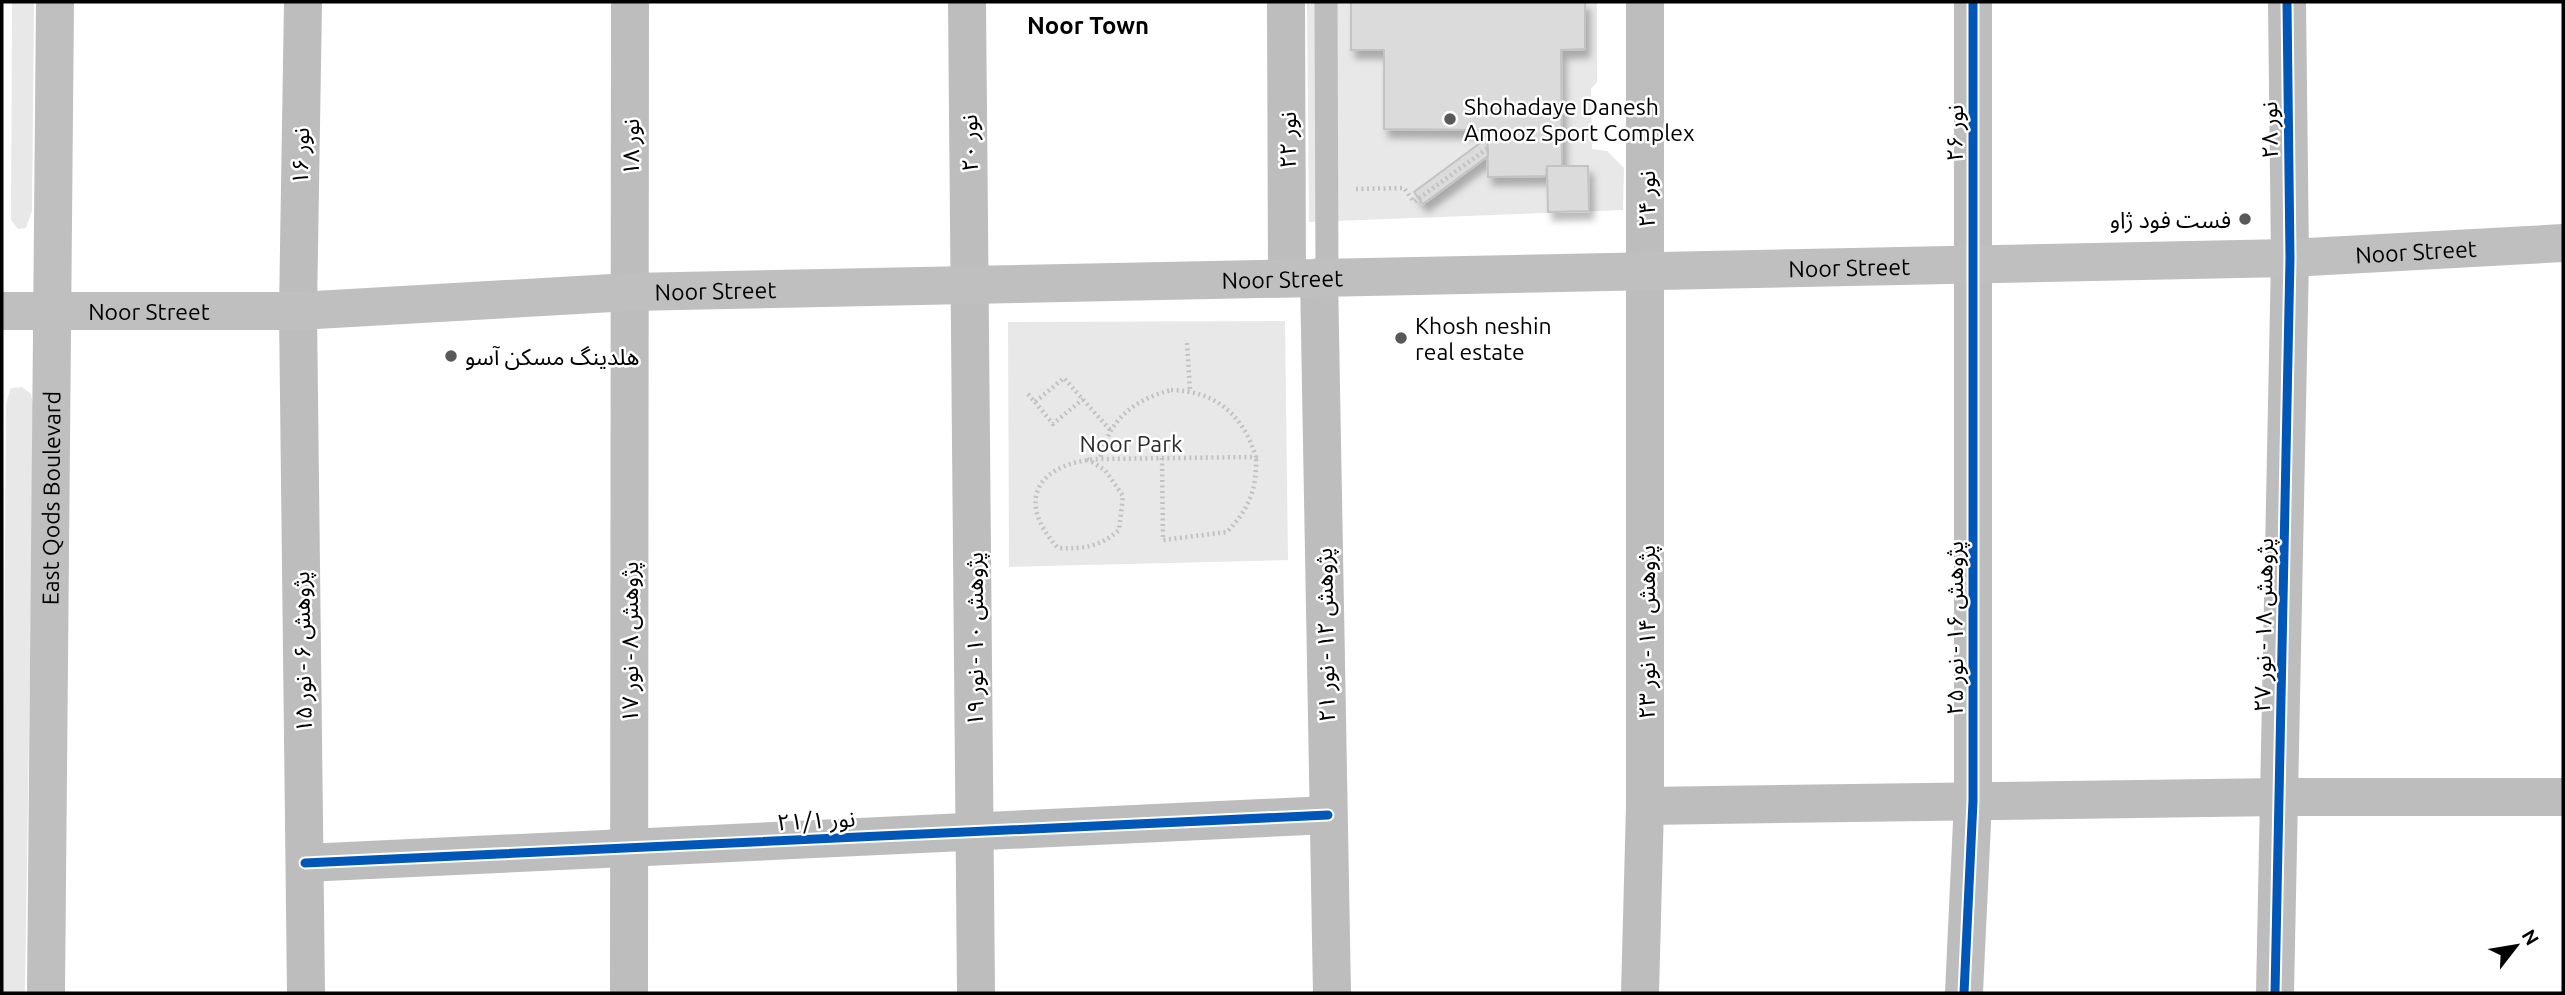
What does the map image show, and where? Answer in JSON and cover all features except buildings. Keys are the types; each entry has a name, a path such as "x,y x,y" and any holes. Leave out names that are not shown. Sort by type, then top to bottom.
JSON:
{"main road":[{"name":"East Qods Boulevard","path":"46,993 55,2"},
{"name":"Noor Street","path":"2,311 298,311 630,292 2290,258 2563,243"}],"street":[{"name":"نور ۱۶","path":"298,311 303,2"},
{"name":"نور ۱۸","path":"629,2 630,292"},
{"name":"نور ۲۰","path":"967,2 971,285"},
{"name":"نور ۲۲","path":"1286,2 1311,277"},
{"name":"نور ۲۴","path":"1645,2 1647,270"},
{"name":"نور ۲۶","path":"1973,2 1973,263"},
{"name":"نور ۲۸","path":"2287,2 2290,258"},
{"name":"پژوهش ۱۸ - نور ۲۷","path":"2275,993 2290,258"},
{"name":"پژوهش ۱۶ - نور ۲۵","path":"1964,993 1973,801 1973,263"},
{"name":"پژوهش ۱۴ - نور ۲۳","path":"1640,993 1645,806 1647,270"},
{"name":"پژوهش ۱۲ - نور ۲۱","path":"1311,277 1332,993"},
{"name":"پژوهش ۱۰ - نور ۱۹","path":"971,285 976,993"},
{"name":"پژوهش ۸ - نور ۱۷","path":"629,993 630,292"},
{"name":"پژوهش ۶ - نور ۱۵","path":"298,311 306,993"},
{"path":"1645,806 2279,797 2563,797"},
{"name":"نور ۲۱/۱","path":"305,863 1328,814"}],"lane":[{"path":"1311,277 1327,189 1326,2"}],"path":[{"path":"1327,189 1404,188 1414,202 1488,148"},
{"path":"1186,343 1190,391"},
{"path":"1035,402 1064,378 1110,430"},
{"path":"1100,459 1105,438 1126,410 1171,390 1190,391 1210,397 1233,413 1244,427 1256,457 1257,477 1248,508 1227,532 1163,540 1162,458"},
{"path":"1028,394 1053,424 1083,399"},
{"path":"1087,459 1105,470 1123,496 1119,530 1106,541 1092,547 1058,548 1038,521 1034,505 1048,476 1074,460 1087,459 1256,457"}],"green space":[{"path":"12,2 34,2 32,211 26,228 18,229 11,220"},
{"name":"Shohadaye Danesh Amooz Sport Complex","path":"1307,2 1597,2 1597,82 1591,89 1592,149 1607,151 1624,168 1623,210 1309,222"},
{"name":"Noor Park","path":"1285,321 1288,560 1009,567 1008,322"},
{"path":"22,387 31,394 34,409 25,993 2,993 6,404 11,388"}],"cycle path":[{"path":"1964,993 1973,801 1973,2"},
{"path":"2275,993 2290,258 2287,2"},
{"path":"305,863 1328,815"}],"place":[{"name":"Shohadaye Danesh Amooz Sport Complex","path":"1450,119"},
{"name":"فست فود ژاو","path":"2245,219"},
{"name":"Khosh neshin real estate","path":"1401,338"},
{"name":"هلدینگ مسکن آسو","path":"451,356"}],"district":[{"name":"Noor Town","path":"1088,25"}]}
